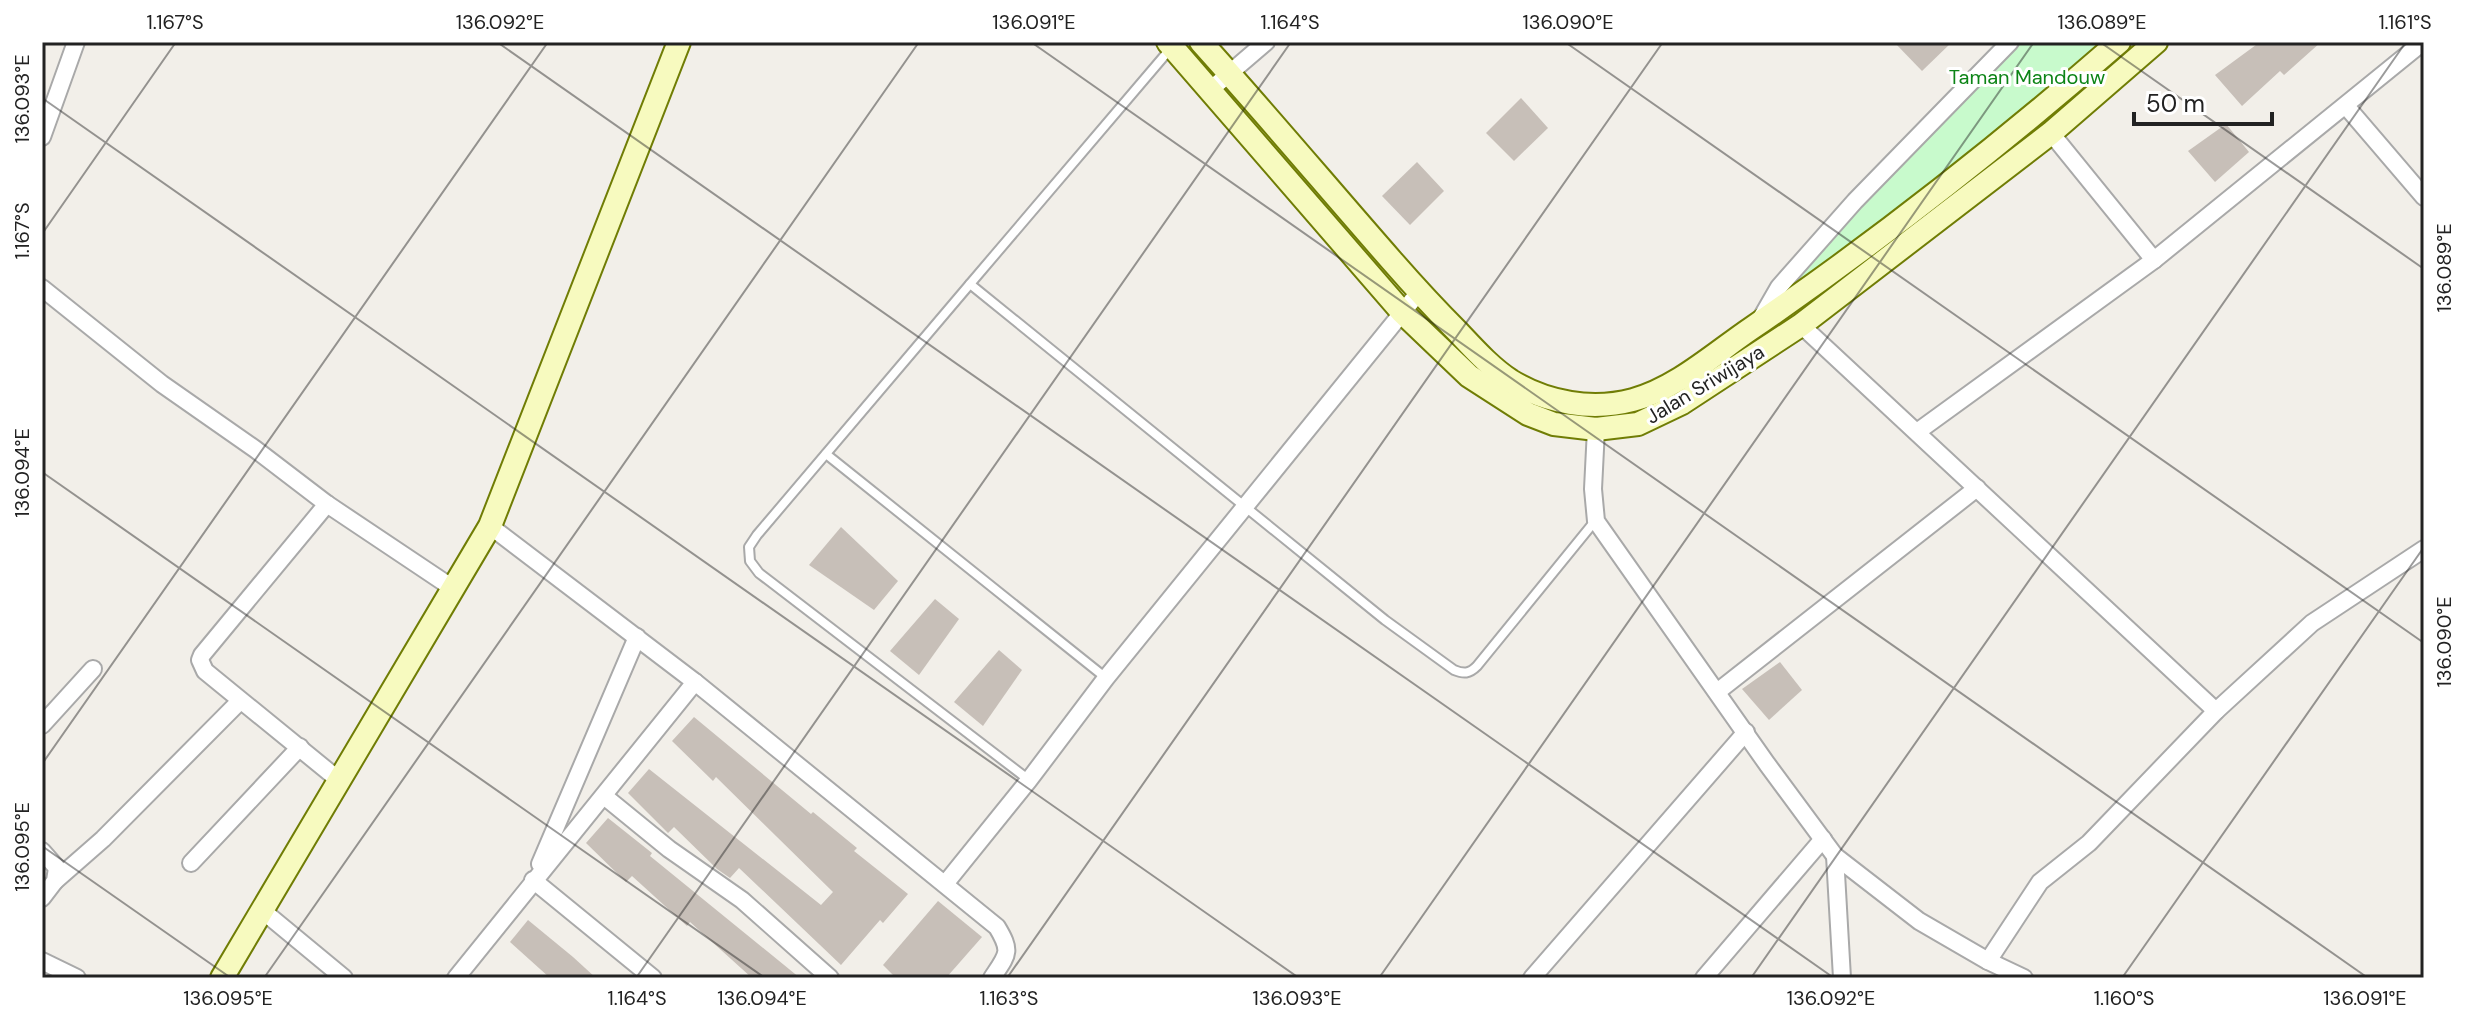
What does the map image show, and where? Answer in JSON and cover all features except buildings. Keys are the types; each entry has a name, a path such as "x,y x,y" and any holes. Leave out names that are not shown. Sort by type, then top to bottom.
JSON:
{"main road":[{"path":"222,978 490,526 679,42"},
{"name":"Jalan Sriwijaya","path":"1201,42 1419,292 1485,360 1512,381 1559,402 1586,405 1634,400 1658,390 1757,325 2011,134 2119,42"},
{"name":"Jalan Sriwijaya","path":"1170,44 1402,312 1469,376 1528,414 1554,424 1596,429 1638,424 1682,403 1801,325 2051,133 2156,42"}],"street":[{"path":"42,137 76,42"},
{"path":"1210,90 1266,42"},
{"path":"1757,325 1779,287 1855,201 2010,42"},
{"path":"1917,432 2154,260 2423,42"},
{"path":"2346,106 2424,197"},
{"path":"2051,133 2154,260"},
{"path":"42,288 162,384 327,504 454,589"},
{"path":"945,884 1106,678 1419,292"},
{"path":"1801,325 2216,711"},
{"path":"1596,429 1593,489 1596,521 1835,856 1919,921 2024,978"},
{"path":"1717,692 1977,488"},
{"path":"327,504 202,655 200,666 340,781"},
{"path":"490,526 695,682 997,927 1008,944 1006,954 992,978"},
{"path":"1988,961 2040,882 2089,843 2216,711 2312,623 2424,549"},
{"path":"533,880 637,637"},
{"path":"42,725 93,669"},
{"path":"456,978 695,682"},
{"path":"42,898 55,881 103,839 240,701"},
{"path":"1532,978 1746,732"},
{"path":"191,863 300,747"},
{"path":"604,796 669,849 742,900 830,978"},
{"path":"1704,978 1823,839"},
{"path":"42,851 57,868 55,881"},
{"path":"1835,856 1842,978"},
{"path":"533,880 653,978"},
{"path":"263,911 344,978"},
{"path":"42,961 77,978"}],"lane":[{"path":"1029,780 759,573 750,561 749,547 1170,44"},
{"path":"970,284 1396,628 1438,660 1463,673 1471,672 1477,666 1596,521"},
{"path":"826,454 1106,678"}],"green space":[{"name":"Taman Mandouw","path":"2012,42 2118,42 1787,303 1780,287"}]}
